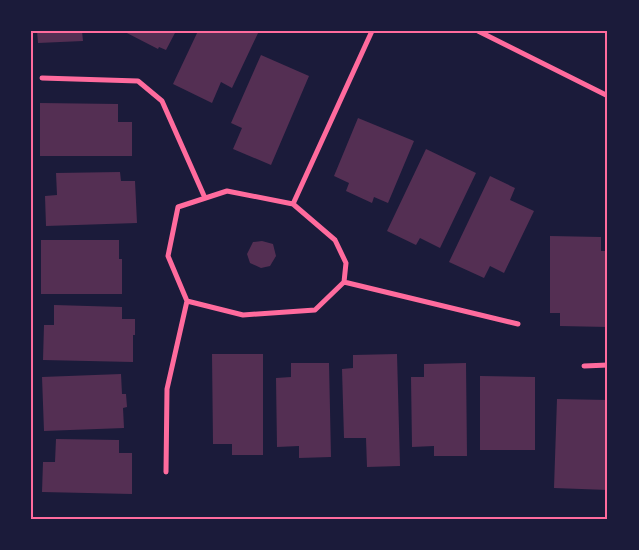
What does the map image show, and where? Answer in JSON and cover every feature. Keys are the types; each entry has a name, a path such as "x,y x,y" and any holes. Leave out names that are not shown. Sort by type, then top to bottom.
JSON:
{"street":[{"path":"293,204 372,31"},
{"path":"478,31 608,96"},
{"path":"42,78 138,81 162,101 205,198"},
{"path":"166,472 167,389 187,301 168,256 178,207 227,191 293,204 335,240 346,263 344,282 315,310 243,315 187,301"},
{"path":"344,282 518,324"},
{"path":"584,366 608,365"}],"building":[{"path":"37,31 82,31 83,41 38,43"},
{"path":"123,31 176,31 166,50 159,47 158,49"},
{"path":"198,31 259,31 232,88 221,82 212,103 173,84"},
{"path":"261,55 309,76 271,165 233,149 242,128 231,123"},
{"path":"40,103 118,104 118,122 132,122 132,156 40,156"},
{"path":"358,118 414,141 388,203 374,197 372,203 346,191 349,183 334,176"},
{"path":"426,149 476,173 440,248 420,238 416,245 387,231"},
{"path":"120,172 121,181 135,181 137,223 46,226 45,196 57,195 56,173"},
{"path":"490,176 515,188 510,200 534,211 504,273 490,266 484,278 449,262"},
{"path":"550,236 601,237 601,251 608,251 608,327 560,326 560,313 550,313"},
{"path":"41,240 119,240 119,259 122,259 122,294 41,294"},
{"path":"262,241 273,244 276,256 270,266 261,268 250,263 247,254 253,242"},
{"path":"54,305 122,307 122,319 135,319 133,362 43,360 44,325 54,325"},
{"path":"212,354 263,354 263,455 232,455 232,444 213,444"},
{"path":"397,354 400,466 367,467 366,438 344,438 342,369 353,368 353,355"},
{"path":"291,363 329,363 331,457 299,458 299,446 277,447 276,378 291,377"},
{"path":"466,363 467,456 434,456 434,446 412,447 411,377 424,377 424,364"},
{"path":"121,374 122,394 126,394 127,407 123,408 124,428 44,431 42,377"},
{"path":"480,376 535,377 535,450 480,450"},
{"path":"557,399 608,400 608,490 554,488"},
{"path":"56,439 119,440 119,453 132,453 132,494 42,492 43,462 55,462"}]}
